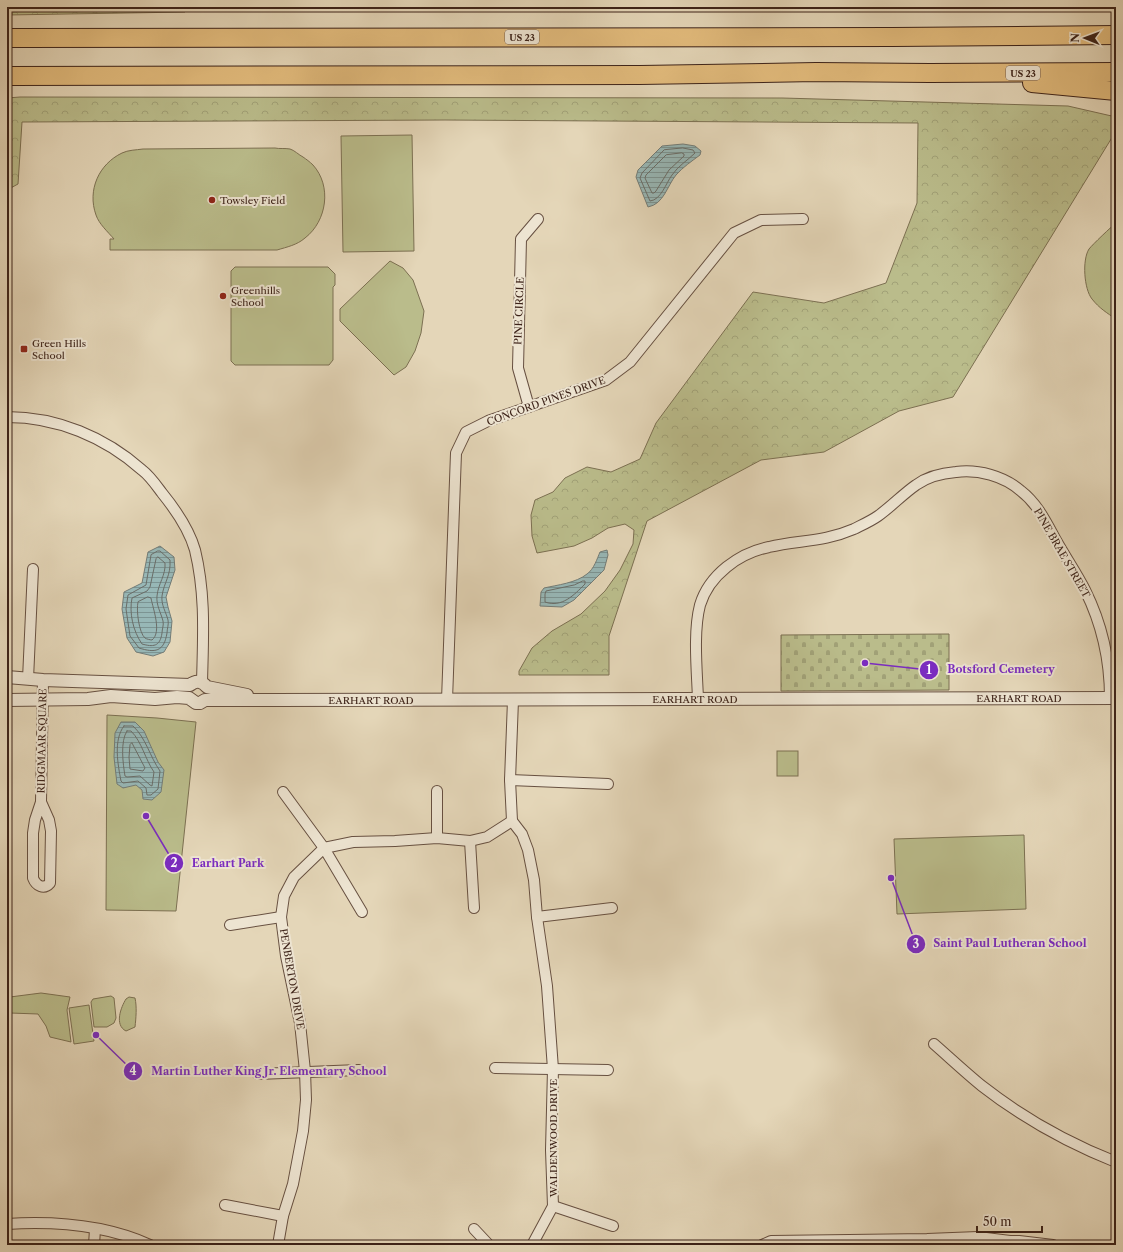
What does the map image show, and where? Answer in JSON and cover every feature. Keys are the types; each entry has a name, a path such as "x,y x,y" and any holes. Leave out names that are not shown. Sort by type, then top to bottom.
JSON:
{"highway":[{"path":"1037,35 1116,26"},
{"name":"US 23","path":"7,38 893,37 1116,35"},
{"name":"US 23","path":"7,76 640,75 816,72 1116,72"},
{"path":"930,73 1116,91"}],"street":[{"name":"PINE CIRCLE","path":"529,407 518,368 521,239 538,219"},
{"name":"CONCORD PINES DRIVE","path":"446,700 456,453 466,432 488,421 606,380 630,362 734,233 761,220 803,219"},
{"path":"7,417 38,419 64,426 91,436 116,449 143,471 173,506 184,525 194,548 201,578 204,609 204,635 198,685"},
{"name":"PINE BRAE STREET","path":"698,699 697,633 700,605 704,594 712,582 731,562 742,556 769,546 818,540 844,533 879,515 917,484 940,475 966,471 994,476 1009,482 1030,499 1043,518 1085,590 1094,611 1103,637 1113,698"},
{"path":"28,679 33,569"},
{"name":"EARHART ROAD","path":"7,677 43,680 198,685 274,700"},
{"name":"RIDGMAAR SQUARE","path":"40,802 49,820 51,831 50,883 44,887 35,883 33,878 33,833 40,802 43,680"},
{"path":"189,698 187,692 198,685"},
{"path":"198,685 208,695 205,700"},
{"name":"EARHART ROAD","path":"7,700 42,700 110,696 155,699 177,697 189,698 196,703 205,700 1113,698"},
{"path":"324,848 353,842 437,838 470,841 487,837 512,821 510,780 513,700"},
{"path":"510,780 608,784"},
{"path":"437,791 437,838"},
{"path":"283,792 324,848 362,912"},
{"name":"WALDENWOOD DRIVE","path":"512,821 522,834 528,850 534,880 536,917 547,986 552,1070 551,1150 553,1206 532,1245"},
{"path":"470,841 474,908"},
{"name":"PENBERTON DRIVE","path":"278,1245 283,1216 293,1184 306,1100 305,1071 300,1023 286,956 281,917 284,896 294,877 324,848"},
{"path":"536,917 612,908"},
{"path":"230,925 281,917"},
{"path":"934,1044 982,1086 1036,1124 1092,1152 1116,1162"},
{"name":"WALDENWOOD DRIVE","path":"495,1068 608,1070"},
{"path":"258,1074 359,1070"},
{"path":"225,1205 283,1216"},
{"name":"WALDENWOOD DRIVE","path":"553,1206 613,1226"},
{"path":"7,1224 58,1223 121,1234 150,1245"},
{"path":"94,1245 95,1229"},
{"path":"474,1229 489,1245"},
{"path":"762,1245 771,1241 978,1237 1053,1245"}],"green space":[{"path":"7,7 185,7 185,12 7,15"},
{"path":"7,98 782,98 1068,106 1116,117 1116,131 953,397 899,411 824,452 761,460 647,521 609,636 609,675 519,675 519,671 532,648 552,631 581,614 605,591 620,570 633,544 634,530 625,524 608,528 592,538 574,546 537,553 532,536 531,515 535,500 553,492 565,478 587,467 611,472 640,459 656,423 753,292 824,303 886,283 917,203 918,123 445,120 22,122 18,184 7,190"},
{"path":"412,135 414,251 343,252 341,136"},
{"path":"275,148 293,150 313,165 319,173 323,183 325,193 322,213 312,231 299,242 292,246 277,250 110,250 110,239 114,239 97,218 93,196 94,187 101,171 114,158 122,153 143,149"},
{"path":"1116,223 1116,319 1100,308 1089,294 1085,274 1085,260 1089,249"},
{"path":"390,261 403,268 413,280 424,311 421,333 415,351 406,367 394,375 340,321 340,309"},
{"path":"235,267 328,267 335,274 335,285 333,287 333,360 329,365 235,365 231,361 231,271"},
{"path":"949,634 949,690 781,691 781,635"},
{"path":"107,715 196,722 176,911 106,910"},
{"path":"777,751 798,751 798,776 777,776"},
{"path":"1024,835 1026,909 897,914 894,839"},
{"path":"41,993 70,997 67,1010 71,1042 50,1037 46,1026 38,1014 10,1013 10,997"},
{"path":"111,996 114,998 116,1018 114,1023 107,1027 94,1027 91,1002 93,999"},
{"path":"129,997 135,998 136,1020 135,1027 126,1031 120,1025 119,1020 124,1002"},
{"path":"89,1005 94,1041 74,1044 69,1008"}],"water":[{"path":"683,144 695,146 701,151 700,155 676,175 665,194 658,202 648,207 636,177 638,170 662,146"},
{"path":"160,546 174,557 175,570 166,597 172,621 170,642 164,652 153,656 136,652 127,638 122,609 124,592 142,583 148,552"},
{"path":"607,550 608,555 604,570 574,600 562,607 540,606 541,592 544,588 577,580 583,577 592,569 600,552"},
{"path":"121,722 135,722 144,731 158,762 164,770 161,792 152,800 143,799 142,790 136,785 123,788 117,784 114,757 115,733"}],"place":[{"name":"Towsley Field","path":"212,200"},
{"name":"Greenhills School","path":"223,296"},
{"name":"Green Hills School","path":"24,349"},
{"name":"Botsford Cemetery","path":"865,663"},
{"name":"Earhart Park","path":"146,816"},
{"name":"Saint Paul Lutheran School","path":"891,878"},
{"name":"Martin Luther King Jr. Elementary School","path":"96,1035"}]}
